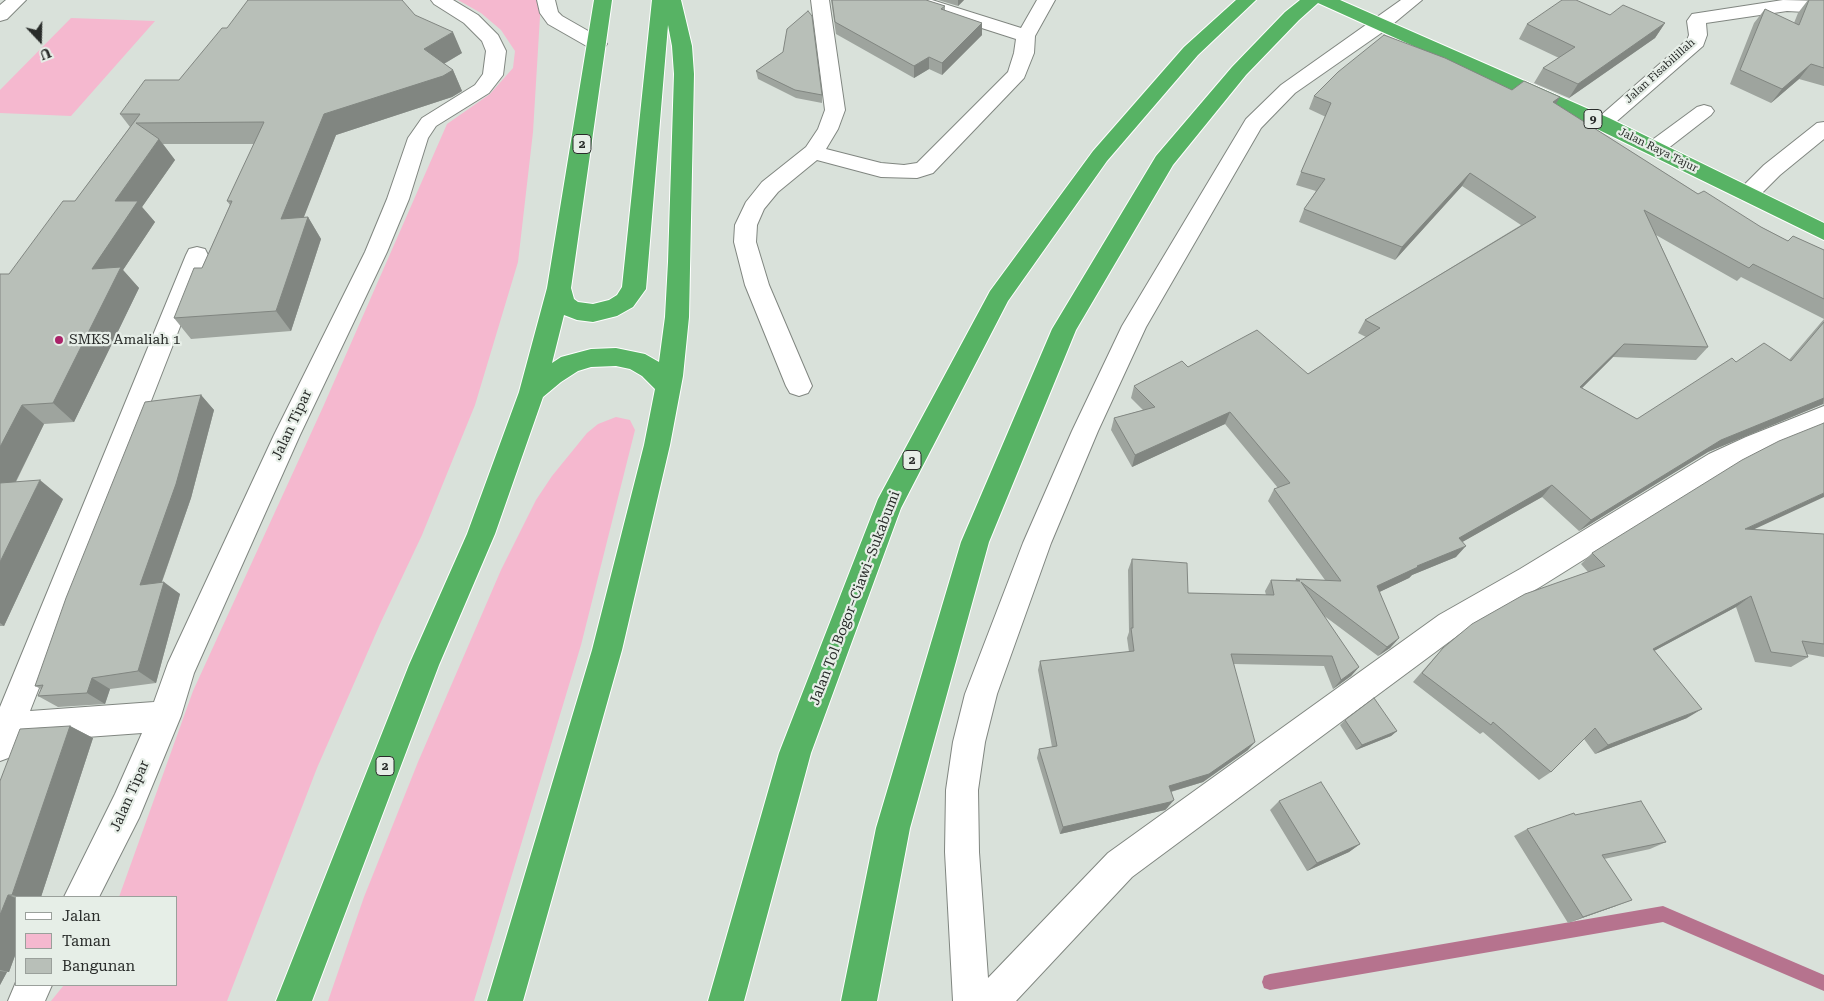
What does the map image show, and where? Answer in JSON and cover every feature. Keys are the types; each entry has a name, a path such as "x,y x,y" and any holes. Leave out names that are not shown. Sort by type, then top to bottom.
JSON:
{"highway":[{"name":"2","path":"294,1001 424,666 481,534 532,392 559,288 603,0"},
{"path":"559,288 564,303 570,308 585,313 609,310 625,301 634,290 662,0"},
{"path":"505,1001 607,650 657,446 668,386 677,317 680,262 684,74 682,46 672,0"},
{"name":"Jalan Tol Bogor–Ciawi–Sukabumi","path":"726,1001 796,754 888,507 998,296 1100,156 1191,51 1247,0"},
{"path":"859,1001 893,828 975,542 1064,329 1164,161 1239,71 1292,16 1311,0"},
{"name":"Jalan Raya Tajur","path":"1325,0 1602,123 1824,232"},
{"path":"532,392 552,375 570,364 591,358 616,357 636,361 651,369 668,386"}],"street":[{"path":"0,15 16,0"},
{"name":"Jalan Tipar","path":"82,896 127,806 165,716 179,673 287,435 380,243 418,138 429,122 482,89 493,75 496,52 491,39 471,19 440,0"},
{"path":"546,0 549,13 555,20 597,44"},
{"path":"799,386 757,285 745,242 746,225 754,207 770,187 813,152 828,129 835,110 820,0"},
{"path":"914,0 932,8 1026,36"},
{"path":"813,152 881,170 904,172 925,168 1017,74 1024,53 1026,36 1046,0"},
{"path":"971,1001 962,852 962,790 969,742 981,694 1037,543 1085,431 1134,326 1253,124 1288,89 1369,20 1413,0"},
{"name":"Jalan Fisabilillah","path":"1602,123 1696,42 1698,35 1696,21 1699,18 1788,2 1824,8"},
{"path":"1655,148 1704,111"},
{"path":"1748,194 1772,170 1824,128"},
{"path":"165,716 4,737 197,255"},
{"path":"991,1001 1120,865 1443,629 1539,573 1718,462 1764,440 1824,416"},
{"path":"26,1001 34,986"}],"green space":[{"path":"458,0 541,0 533,132 518,262 475,405 422,535 380,624 317,768 227,1001 51,1001 63,986 178,986 178,896 119,896 193,691 323,407 447,124 490,94 513,68 515,51 501,30 481,13"},
{"path":"71,18 155,21 71,116 0,113 0,90"},
{"path":"616,417 630,420 635,430 581,645 474,1001 328,1001 364,897 418,762 501,570 536,500 552,476 587,433 598,424"}],"building":[{"path":"248,0 402,0 415,15 453,32 424,49 453,70 443,76 324,114 281,219 308,217 276,311 174,318 194,268 202,268 232,201 227,201 264,122 136,123 159,139 115,201 138,201 92,269 121,267 53,403 22,405 0,447 0,274 9,274 63,201 75,201 140,114 120,114 145,80 179,80 222,28 227,28"},
{"path":"832,0 926,0 945,6 941,9 982,23 942,63 929,57 914,66 835,22"},
{"path":"1562,0 1576,0 1610,15 1623,5 1665,23 1578,84 1543,68 1575,47 1527,24"},
{"path":"1809,0 1824,0 1824,68 1811,64 1782,89 1740,70 1765,9 1799,25"},
{"path":"808,11 812,16 822,95 795,90 756,71 783,52 787,29"},
{"path":"1384,35 1445,58 1512,90 1524,81 1560,97 1553,102 1698,194 1704,191 1761,227 1788,241 1793,236 1824,250 1824,299 1753,264 1749,268 1644,210 1708,347 1624,344 1580,387 1637,419 1732,358 1736,362 1764,343 1791,361 1824,322 1824,398 1721,440 1591,520 1552,485 1459,538 1466,546 1417,566 1377,586 1399,638 1387,647 1301,582 1359,667 1341,680 1332,656 1231,654 1255,742 1209,774 1169,786 1174,800 1170,802 1063,827 1039,749 1057,746 1040,661 1134,651 1131,628 1133,628 1132,559 1187,563 1188,593 1274,595 1271,580 1341,581 1274,489 1290,483 1230,412 1135,455 1114,418 1155,407 1134,386 1182,361 1188,367 1257,330 1308,374 1380,328 1365,320 1536,217 1470,173 1402,247 1304,209 1325,179 1301,172 1331,103 1314,96 1338,72"},
{"path":"201,395 176,484 140,585 164,582 138,671 92,678 87,693 38,696 43,685 35,686 66,598 145,402"},
{"path":"1824,423 1824,493 1745,529 1824,534 1824,644 1802,641 1808,657 1771,652 1751,596 1653,649 1702,709 1608,745 1595,728 1551,772 1493,722 1491,725 1422,673 1443,648 1472,624 1525,594 1605,566 1592,553 1742,460 1779,441"},
{"path":"40,480 0,562 0,483"},
{"path":"1374,698 1397,731 1362,745 1345,720"},
{"path":"70,726 12,895 8,895 0,915 0,781 20,729"},
{"path":"1321,782 1360,844 1317,863 1279,801"},
{"path":"1641,801 1666,842 1602,855 1632,900 1583,917 1527,829 1574,813 1575,815"}],"waterway":[{"path":"1270,982 1663,914 1824,983"}],"place":[{"name":"SMKS Amaliah 1","path":"59,340"}]}
